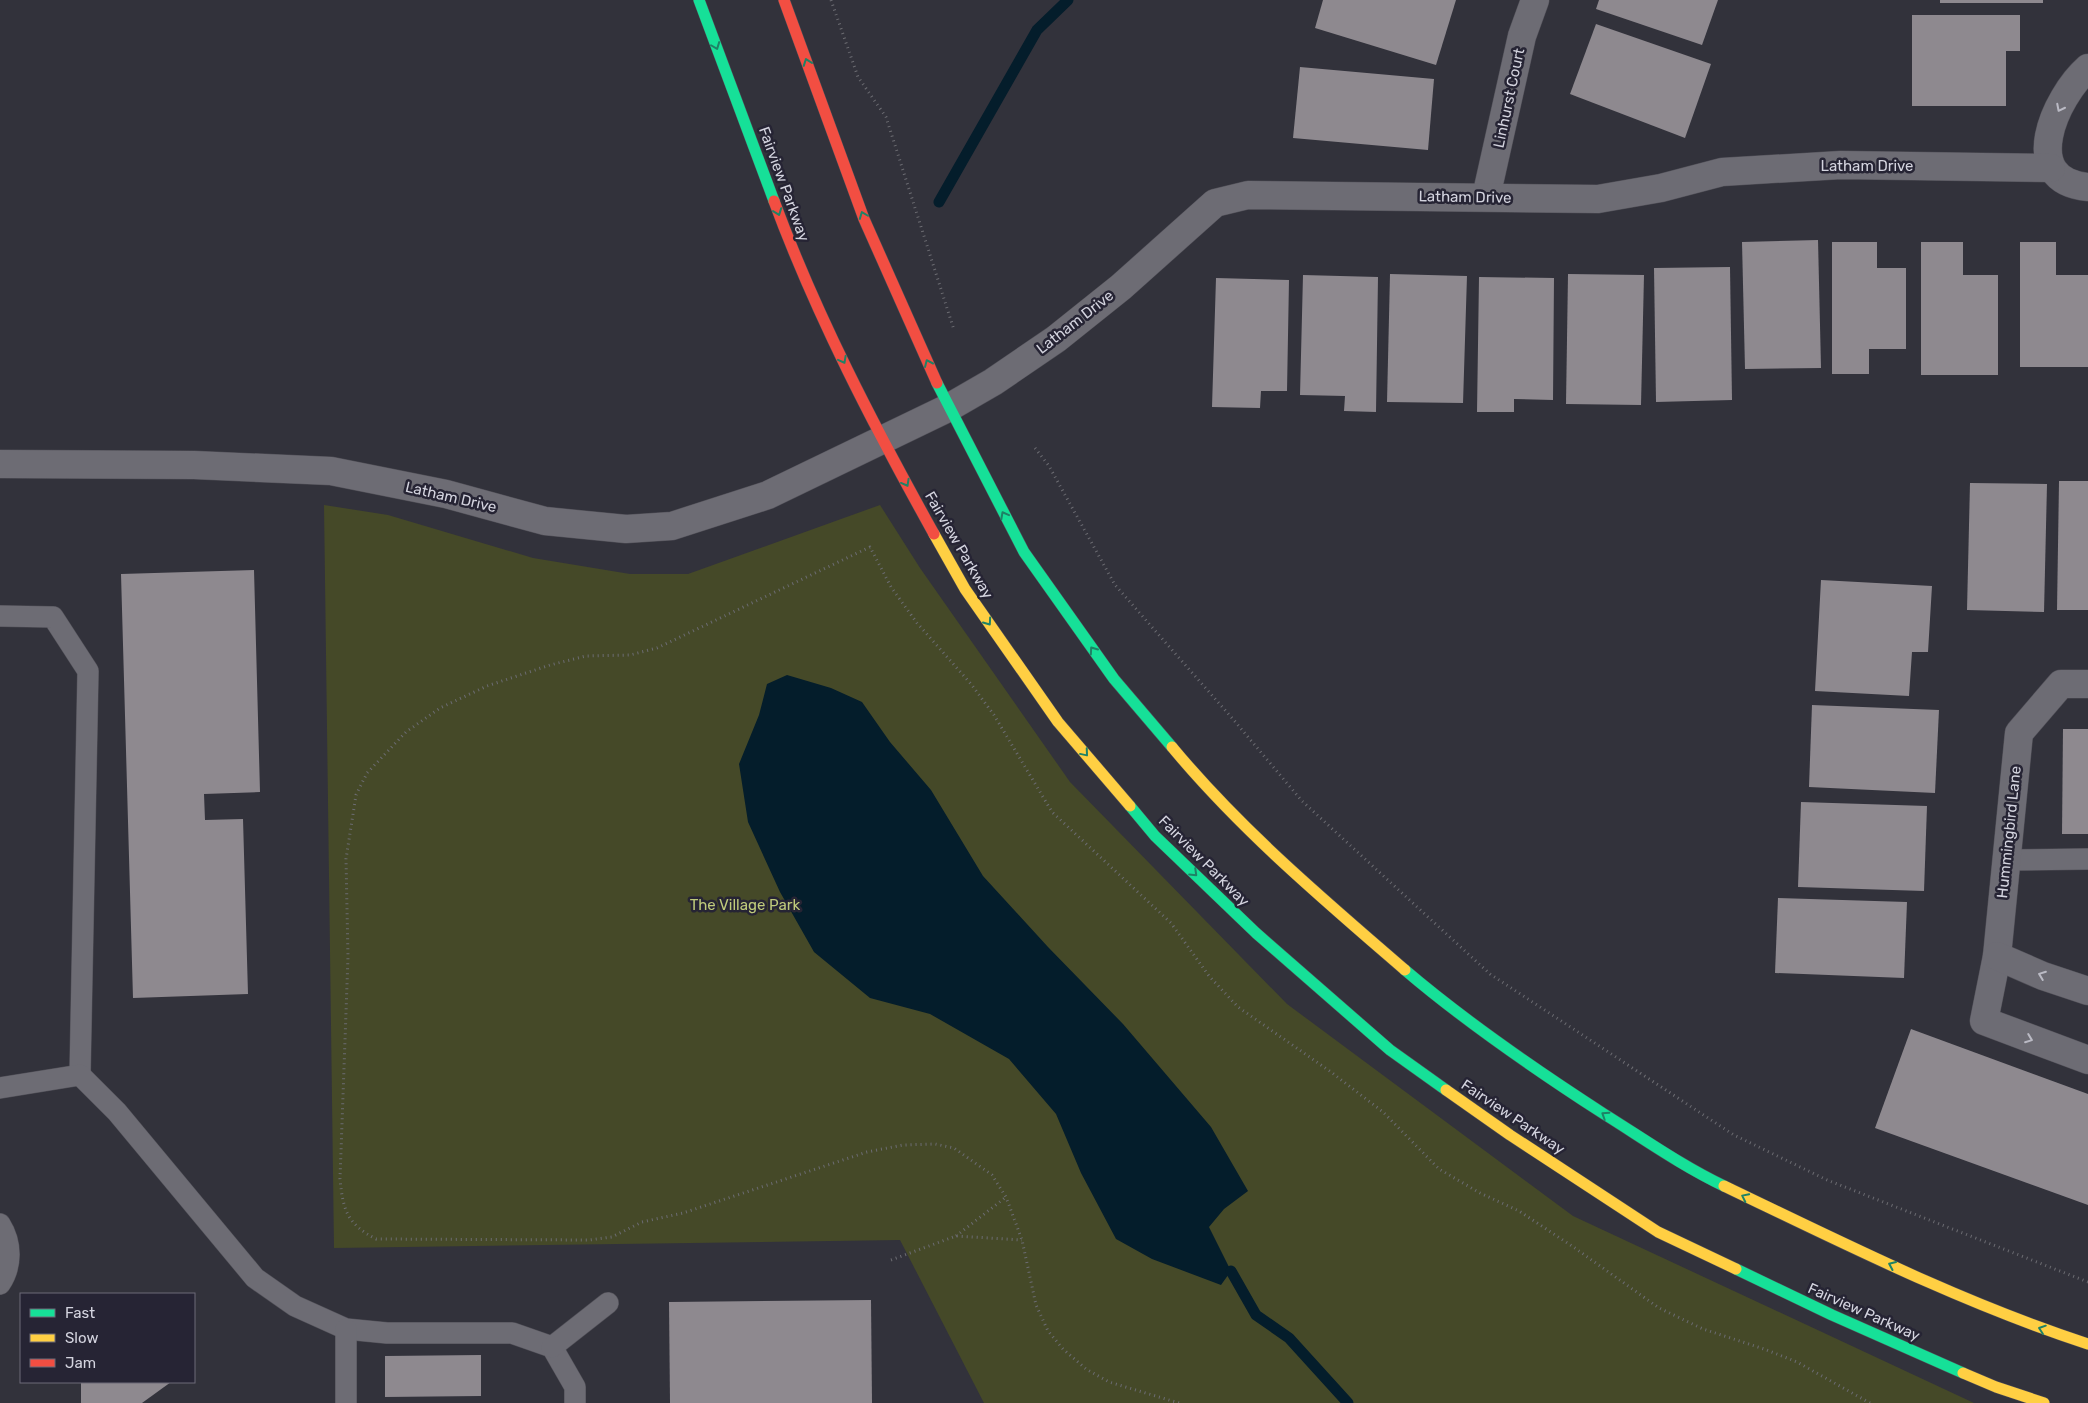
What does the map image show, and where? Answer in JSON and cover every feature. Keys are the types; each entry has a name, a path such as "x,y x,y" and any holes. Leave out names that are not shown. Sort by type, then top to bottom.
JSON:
{"street":[{"name":"Fairview Parkway","path":"699,0 795,257 824,324 894,462 965,589 1058,722 1156,836 1256,933 1390,1050 1510,1135 1658,1232 1841,1319 1996,1387 2044,1403"},
{"path":"784,0 864,218 948,408 1024,552 1114,679 1207,789 1303,882 1434,995 1550,1079 1693,1172 1861,1252 2021,1322 2088,1344"},
{"name":"Linhurst Court","path":"1486,197 1522,36 1535,0"},
{"path":"2088,68 2071,88 2050,132 2046,152 2051,168 2066,182 2088,187"},
{"name":"Latham Drive","path":"0,464 194,465 331,471 446,494 544,521 626,529 672,526 768,495 948,408 993,382 1056,339 1121,287 1214,203 1248,195 1598,199 1661,188 1722,172 1811,167 2051,168"},
{"name":"Hummingbird Lane","path":"2088,684 2061,684 2019,733 1997,956 1984,1021 2088,1060"},
{"path":"1997,956 2043,976 2088,991"}],"lane":[{"path":"0,616 53,617 88,672 80,1076 117,1112 255,1278 295,1306 346,1329 387,1332 512,1333 552,1347 575,1387 575,1403"},
{"path":"2006,860 2088,859"},
{"path":"0,1088 80,1076"},
{"path":"0,1224 6,1233 10,1255 5,1276 0,1284"},
{"path":"552,1347 608,1303"},
{"path":"346,1329 346,1403"}],"path":[{"path":"831,0 858,77 886,117 955,335"},
{"path":"1035,448 1049,466 1115,585 1302,801 1490,974 1734,1135 1827,1180 2088,1282"},
{"path":"1179,1403 1109,1382 1086,1369 1063,1349 1048,1331 1036,1305 1022,1240 1006,1197 992,1175 954,1148 935,1144 903,1145 866,1152 683,1213 642,1222 612,1236 589,1240 376,1239 361,1231 349,1219 342,1197 340,1178 348,957 346,859 356,794 367,773 406,732 440,708 487,686 550,665 586,656 630,655 657,648 870,547 891,587 917,623 971,684 994,715 1052,812 1171,923 1209,976 1238,1006 1331,1072 1383,1112 1440,1169 1480,1193 1519,1211 1659,1308 1703,1329 1797,1362 1870,1403"},
{"path":"891,1260 956,1236 1006,1197"},
{"path":"956,1236 1022,1240"}],"green space":[{"name":"The Village Park","path":"324,505 388,515 533,558 630,574 688,574 880,505 920,568 1070,782 1287,1004 1573,1216 1974,1403 984,1403 900,1240 334,1248"}],"water":[{"path":"787,675 831,688 862,702 890,742 931,790 983,876 1048,947 1123,1024 1211,1127 1248,1191 1224,1209 1209,1227 1231,1271 1221,1285 1152,1259 1116,1239 1081,1173 1056,1114 1009,1059 930,1014 870,998 814,952 780,892 748,822 739,764 759,715 767,684"}],"building":[{"path":"1323,0 1456,0 1436,65 1315,28"},
{"path":"1599,0 1718,0 1702,45 1596,9"},
{"path":"1940,0 2043,0 2043,3 1940,3"},
{"path":"1912,15 2020,15 2020,51 2006,51 2006,106 1912,106"},
{"path":"1596,24 1711,64 1685,138 1570,94"},
{"path":"1300,67 1434,79 1428,150 1293,138"},
{"path":"1818,240 1821,368 1745,369 1742,242"},
{"path":"1832,242 1877,242 1877,268 1906,268 1906,349 1869,349 1869,374 1832,374"},
{"path":"1921,242 1963,242 1963,275 1998,275 1998,375 1921,375"},
{"path":"2020,242 2056,242 2056,275 2088,275 2088,367 2020,367"},
{"path":"1730,267 1732,400 1656,402 1654,268"},
{"path":"1390,274 1467,276 1463,403 1387,402"},
{"path":"1568,274 1644,275 1641,405 1566,404"},
{"path":"1303,275 1378,277 1376,412 1344,411 1345,396 1300,395"},
{"path":"1479,277 1554,278 1553,400 1514,399 1514,412 1477,412"},
{"path":"1216,278 1289,280 1287,391 1261,391 1260,408 1212,407"},
{"path":"2059,481 2088,481 2088,610 2057,610"},
{"path":"1970,483 2047,484 2044,612 1967,610"},
{"path":"254,570 260,792 204,794 205,820 243,819 248,994 133,998 121,574"},
{"path":"1821,580 1932,586 1928,652 1912,652 1909,696 1815,691"},
{"path":"1812,705 1939,710 1935,793 1809,787"},
{"path":"2063,729 2088,729 2088,834 2062,834"},
{"path":"1801,802 1927,806 1924,891 1798,887"},
{"path":"1778,898 1907,902 1904,978 1775,973"},
{"path":"1911,1029 2088,1094 2088,1205 1875,1128"},
{"path":"871,1300 872,1403 670,1403 669,1302"},
{"path":"481,1355 481,1396 385,1397 385,1356"},
{"path":"81,1383 170,1383 142,1403 81,1403"}],"waterway":[{"path":"939,202 1037,30 1068,0"},
{"path":"1231,1271 1256,1315 1289,1338 1348,1403"}],"traffic: fast":[{"path":"699,0 774,201"},
{"path":"937,383 1024,552 1114,679 1172,747"},
{"path":"1130,806 1155,836 1256,933 1390,1050 1446,1090"},
{"path":"1405,970 1477,1027 1553,1080 1663,1152 1724,1186"},
{"path":"1736,1269 1832,1315 1963,1373"}],"traffic: slow":[{"path":"934,534 965,589 1058,722 1130,806"},
{"path":"1172,747 1198,778 1254,835 1313,890 1405,970"},
{"path":"1446,1090 1510,1135 1658,1232 1736,1269"},
{"path":"1724,1186 1949,1291 2041,1328 2088,1344"},
{"path":"1963,1373 1996,1387 2044,1403"}],"traffic: jam":[{"path":"784,0 864,219 937,383"},
{"path":"774,201 828,329 890,453 934,534"}]}
